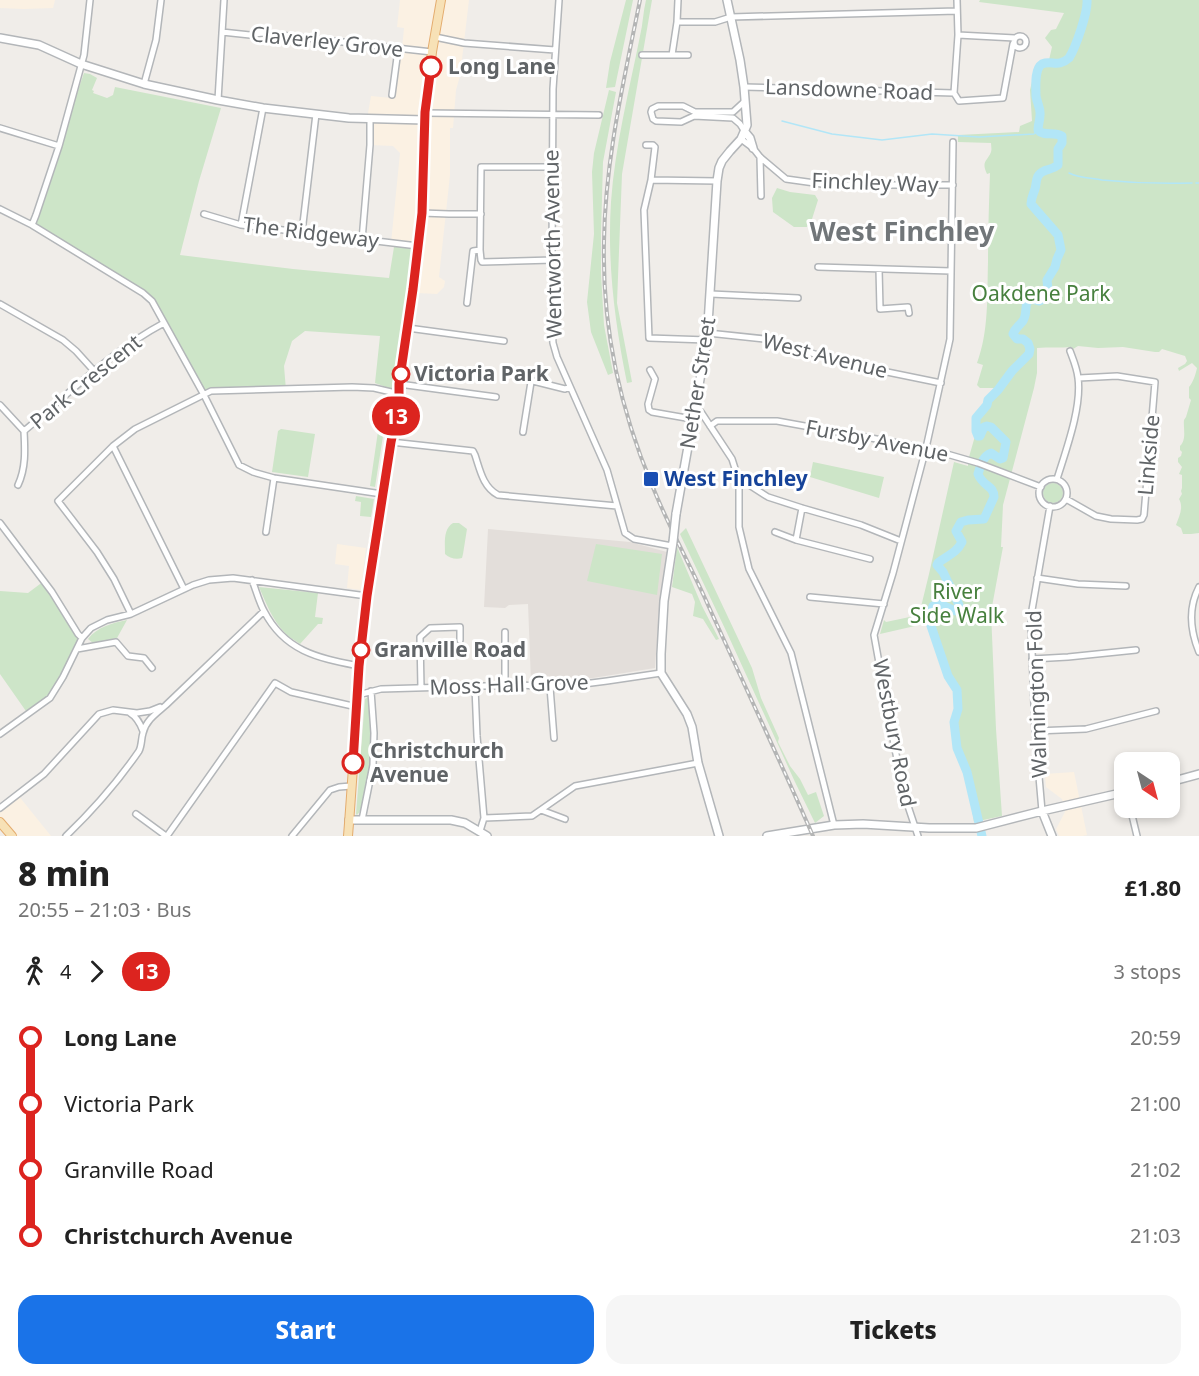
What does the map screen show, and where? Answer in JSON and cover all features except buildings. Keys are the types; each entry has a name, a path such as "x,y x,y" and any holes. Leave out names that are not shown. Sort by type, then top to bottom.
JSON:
{"main road":[{"path":"348,836 359,666 382,494 400,394 399,384 422,213 425,116 432,52 441,0"},
{"path":"0,822 9,835"}],"street":[{"path":"32,225 84,55 90,0"},
{"path":"144,84 156,40 161,0"},
{"path":"218,100 224,0"},
{"name":"Wentworth Avenue","path":"559,0 555,50 552,167 552,253 557,284 553,343 607,470 625,533 634,539 672,544"},
{"path":"672,55 678,0"},
{"name":"Nether Street","path":"661,673 664,601 676,514 707,336 719,168 722,161 741,139 747,125 740,60 728,18 727,0"},
{"path":"957,0 958,35 954,93 959,101 1003,99 1014,41 958,35"},
{"path":"677,22 715,22 728,18 957,11"},
{"name":"Claverley Grove","path":"222,32 250,35 262,33 432,52"},
{"path":"435,36 464,43 555,50"},
{"path":"0,38 39,45 81,64 144,84 263,108 370,119 425,116 599,116"},
{"path":"392,95 398,50"},
{"path":"642,55 688,55"},
{"name":"Lansdowne Road","path":"744,87 954,93"},
{"path":"745,101 733,112 694,112 683,106 658,106 651,112 656,121 681,122 694,116 736,119 750,138 753,148"},
{"path":"241,225 263,108"},
{"path":"302,232 316,114"},
{"path":"362,240 370,119"},
{"path":"0,128 58,146"},
{"name":"Finchley Way","path":"741,139 786,179 829,185 953,185"},
{"path":"810,597 884,604 926,448 951,339 953,142"},
{"path":"646,145 654,145 651,180 717,181"},
{"path":"760,157 761,196"},
{"path":"552,167 481,167 480,250 482,262 553,260"},
{"name":"West Avenue","path":"651,180 644,210 649,338 707,336 765,339 848,364 941,384"},
{"path":"0,209 32,225 143,293 152,301 204,395 239,465 274,478 382,494"},
{"path":"422,213 481,214"},
{"name":"The Ridgeway","path":"204,214 241,225 418,246"},
{"path":"467,303 473,251 480,250"},
{"path":"818,267 951,270"},
{"path":"879,269 880,309 908,307 909,313"},
{"path":"711,294 798,298"},
{"path":"0,304 63,340 94,372"},
{"name":"Park Crescent","path":"18,485 24,466 24,431 119,351 164,323"},
{"path":"408,328 504,341"},
{"path":"1058,479 1079,391 1076,367 1070,351"},
{"path":"650,370 655,379 648,405 649,410 692,419"},
{"name":"Linkside","path":"1066,500 1103,518 1137,520 1142,519 1144,515 1157,380 1117,376 1078,378"},
{"path":"523,432 531,382 565,389 570,387"},
{"path":"399,384 496,397"},
{"path":"131,614 103,561 58,501 113,446 135,429 211,391 352,387 374,388 400,394"},
{"path":"0,405 24,431"},
{"path":"694,409 701,412 732,459 739,481 739,527 749,568 791,652 834,825"},
{"name":"Fursby Avenue","path":"710,426 717,422 777,422 926,448 981,464 1041,487"},
{"path":"391,442 473,451 487,485 498,495 617,506"},
{"path":"113,446 184,589"},
{"path":"266,532 274,478"},
{"path":"1058,479 1066,488 1066,500 1059,505 1050,506 1041,499 1041,487 1046,481 1058,479"},
{"path":"739,481 768,497 861,525 902,541"},
{"name":"Walmington Fold","path":"1042,811 1035,731 1032,610 1050,506"},
{"path":"796,540 802,508"},
{"path":"0,523 52,592 82,638"},
{"path":"775,532 796,540 870,559"},
{"path":"0,734 50,698 82,638 91,628 107,620 131,614 184,589 209,580 233,578 367,596"},
{"path":"1037,578 1078,584 1126,586"},
{"path":"252,580 264,611 274,627 288,640 303,652 359,666"},
{"path":"1199,587 1195,594 1191,623 1199,652"},
{"name":"Westbury Road","path":"884,604 874,635 904,794 918,836"},
{"path":"143,731 152,717 264,611"},
{"path":"422,688 420,637 430,628 460,627 460,640"},
{"path":"505,632 505,686"},
{"path":"77,649 116,642 128,656 144,658 152,668"},
{"path":"1032,659 1136,650"},
{"path":"661,673 687,714 692,727 698,763 718,836"},
{"name":"Moss Hall Grove","path":"358,695 381,689 550,687 661,673"},
{"path":"136,814 166,836 275,683 291,692 357,707"},
{"path":"475,687 484,834"},
{"path":"550,687 554,738"},
{"path":"362,820 373,765 374,733 371,691"},
{"path":"0,808 44,774 99,714 113,710 137,713 166,705"},
{"path":"66,836 81,822 141,748 143,731 141,723 135,716 125,711"},
{"path":"1035,731 1086,729 1156,711"},
{"path":"484,818 532,816 575,786 698,763"},
{"path":"1180,779 1199,774"},
{"path":"291,836 330,790 351,786"},
{"path":"767,836 834,825 979,828 1114,795"},
{"path":"541,810 565,819"},
{"path":"1042,811 1052,836"},
{"path":"1133,818 1137,836"},
{"path":"349,820 451,820 465,823 484,834"}],"shaded area":[{"path":"0,0 55,0 53,8 24,9 0,8"},
{"path":"400,0 469,0 453,128 450,128 450,175 439,277 445,281 444,287 437,294 417,293 423,246 391,243 400,153 393,146 370,145 370,120 367,119 371,96 391,98 398,50 402,49 404,28 397,27"},
{"path":"488,529 630,542 667,552 655,668 574,681 531,682 528,604 509,605 505,608 484,607"},
{"path":"337,544 366,548 361,590 347,588 349,566 335,564"},
{"path":"1074,772 1087,835 1059,836 1056,829 1065,812 1062,799 1046,787 1045,774"},
{"path":"18,795 51,836 11,836 0,822 0,808"}],"green space":[{"path":"626,0 633,0 615,87 606,88 610,62"},
{"path":"646,0 652,0 622,174 617,303 632,382 627,383 613,293 610,248 611,202 619,139"},
{"path":"980,0 1199,0 1199,533 1183,534 1181,528 1176,525 1180,515 1179,499 1182,494 1182,475 1179,474 1182,467 1178,458 1182,452 1180,446 1184,437 1184,420 1191,400 1189,387 1197,368 1192,363 1179,371 1178,368 1187,361 1185,356 1162,349 1155,352 1123,347 1037,348 1037,373 1034,388 1003,505 1001,547 1003,547 991,612 1002,816 974,822 967,778 955,749 951,721 955,713 954,690 945,674 928,623 880,634 884,620 886,622 919,615 954,462 968,466 968,462 976,460 969,457 975,436 973,419 995,391 994,388 980,388 977,385 983,365 977,363 984,338 987,313 990,173 987,174 985,164 991,152 991,143 958,142 958,135 1019,132 1020,126 1032,121 1030,90 1036,65 1049,60 1052,47 1045,38 1051,30 1056,29 1064,13 979,2"},
{"path":"84,73 97,78 93,93 107,98 113,95 115,87 221,108 180,255 389,278 394,247 396,245 413,247 394,390 375,383 380,336 305,331 292,341 284,366 286,390 210,391 204,394 164,324 143,293 31,225"},
{"path":"609,90 616,92 603,162 601,234 604,325 613,373 608,375 591,332 587,302 594,234 592,172 594,153"},
{"path":"777,188 815,195 818,200 807,227 794,227 773,212 772,198"},
{"path":"383,397 389,398 375,487 370,486"},
{"path":"281,429 315,434 308,477 272,472 278,431"},
{"path":"813,462 884,477 879,498 810,477"},
{"path":"1049,483 1057,483 1063,489 1063,497 1057,503 1049,503 1043,497 1043,489"},
{"path":"356,496 374,499 371,517 360,516 361,502 355,501"},
{"path":"453,523 459,523 467,529 460,559 448,557 445,554 446,533"},
{"path":"686,528 752,668 761,698 779,738 778,742 808,795 816,792 824,816 815,823 680,534"},
{"path":"596,544 662,554 657,595 587,581"},
{"path":"677,547 719,639 716,640 703,619 693,616 695,602 692,594 672,587"},
{"path":"44,581 81,640 50,698 28,714 0,674 0,591 28,593"},
{"path":"259,587 318,593 315,617 323,618 322,624 318,624 300,644 280,627"},
{"path":"127,620 117,638 93,643 88,639 110,624"},
{"path":"368,697 372,731 371,754 363,802 357,815 365,699"}],"waterway":[{"path":"982,836 967,772 957,748 954,722 958,709 957,690 948,676 929,620 933,606 938,603 955,611 959,608 943,572 937,565 962,542 956,531 961,522 984,519 994,493 978,474 982,462 991,453 1000,459 1003,458 1006,442 991,427 987,426 978,436 976,418 1012,371 1029,354 1028,343 1023,339 1017,339 1013,334 1025,318 1027,302 1032,299 1039,301 1046,298 1047,280 1061,250 1058,235 1031,204 1038,177 1044,171 1058,165 1058,149 1062,143 1062,136 1038,130 1040,113 1036,96 1036,79 1039,66 1042,64 1062,63 1069,58 1086,13 1087,0"},
{"path":"782,121 832,134 882,140 932,134 979,137 1034,134 1038,130"},
{"path":"1069,173 1113,181 1192,183"}],"railway":[{"path":"640,0 616,120 605,211 604,273 615,366 631,427 658,499 813,836"}],"bus line":[{"name":"13","path":"353,763 359,666 367,596 399,403 399,384 422,213 425,112 431,67"}],"place":[{"name":"Long Lane","path":"431,67"},
{"name":"Victoria Park","path":"401,374"},
{"name":"West Finchley","path":"651,479"},
{"name":"Granville Road","path":"361,650"},
{"name":"Christchurch Avenue","path":"353,763"}],"district":[{"name":"West Finchley","path":"902,232"}],"park label":[{"name":"Oakdene Park","path":"1041,294"},
{"name":"River Side Walk","path":"957,604"}]}
